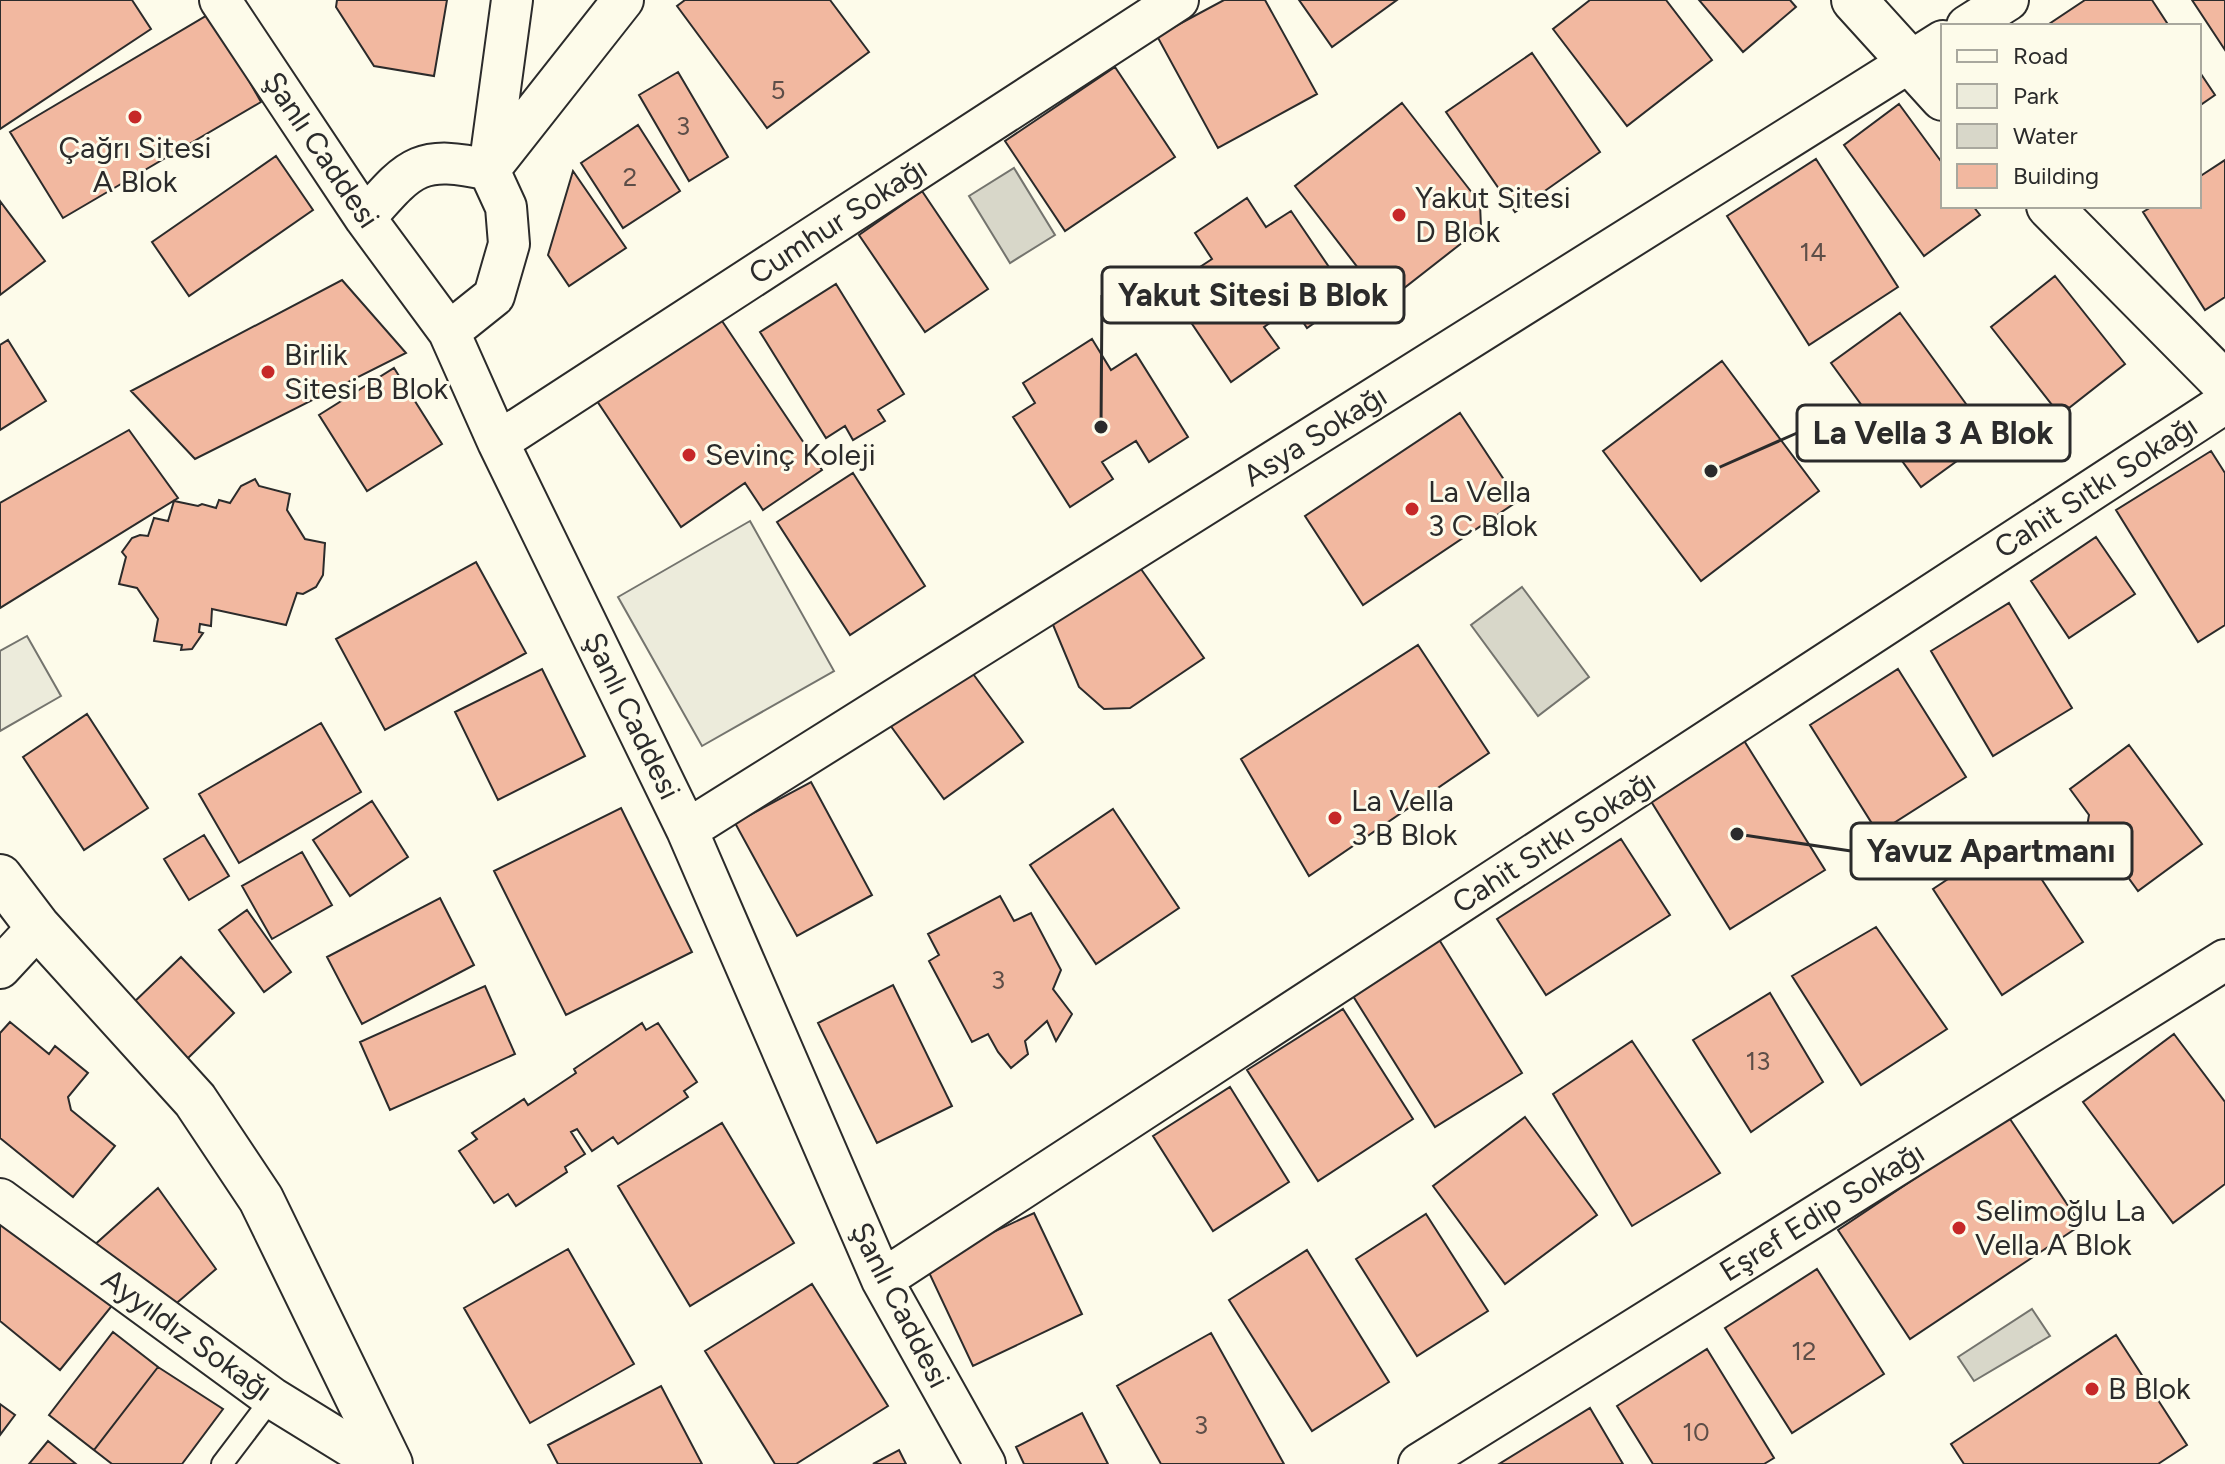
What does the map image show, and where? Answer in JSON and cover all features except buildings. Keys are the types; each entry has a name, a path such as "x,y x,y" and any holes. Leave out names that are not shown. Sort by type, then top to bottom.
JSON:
{"street":[{"name":"Şanlı Caddesi","path":"220,0 365,218 449,332 498,442 687,830 882,1280 985,1464"},
{"path":"449,332 494,296 509,244 506,207 489,170 512,0"},
{"path":"489,170 623,0"},
{"name":"Cumhur Sokağı","path":"498,442 1178,0"},
{"path":"1854,0 1926,52 1941,93"},
{"path":"1970,24 2008,0"},
{"name":"Asya Sokağı","path":"687,830 1926,52"},
{"path":"365,218 398,180 427,164 455,162 489,170"},
{"path":"2051,208 2225,384"},
{"name":"Cahit Sıtkı Sokağı","path":"882,1280 2225,403"},
{"path":"0,877 38,927 195,1100 261,1199 390,1464"},
{"path":"0,968 38,927"},
{"name":"Eşref Edip Sokağı","path":"1419,1464 2225,960"},
{"name":"Ayyıldız Sokağı","path":"0,1199 272,1398 379,1464"}],"lane":[{"path":"222,1464 272,1398"}],"green space":[{"path":"750,521 834,671 702,746 618,597"},
{"path":"27,636 61,696 0,731 0,651"}],"water":[{"path":"1014,168 1055,235 1010,263 969,196"},
{"path":"1522,587 1589,677 1538,716 1471,625"},
{"path":"2032,1309 2050,1336 1974,1381 1958,1357"}],"place":[{"name":"Çağrı Sitesi A Blok","path":"135,117"},
{"name":"Yakut Sitesi D Blok","path":"1399,215"},
{"name":"Birlik Sitesi B Blok","path":"268,372"},
{"name":"Yakut Sitesi B Blok","path":"1101,427"},
{"name":"Sevinç Koleji","path":"689,455"},
{"name":"La Vella 3 A Blok","path":"1711,471"},
{"name":"La Vella 3 C Blok","path":"1412,509"},
{"name":"La Vella 3 B Blok","path":"1335,818"},
{"name":"Yavuz Apartmanı","path":"1737,834"},
{"name":"Selimoğlu La Vella A Blok","path":"1959,1228"},
{"name":"B Blok","path":"2092,1389"}]}
